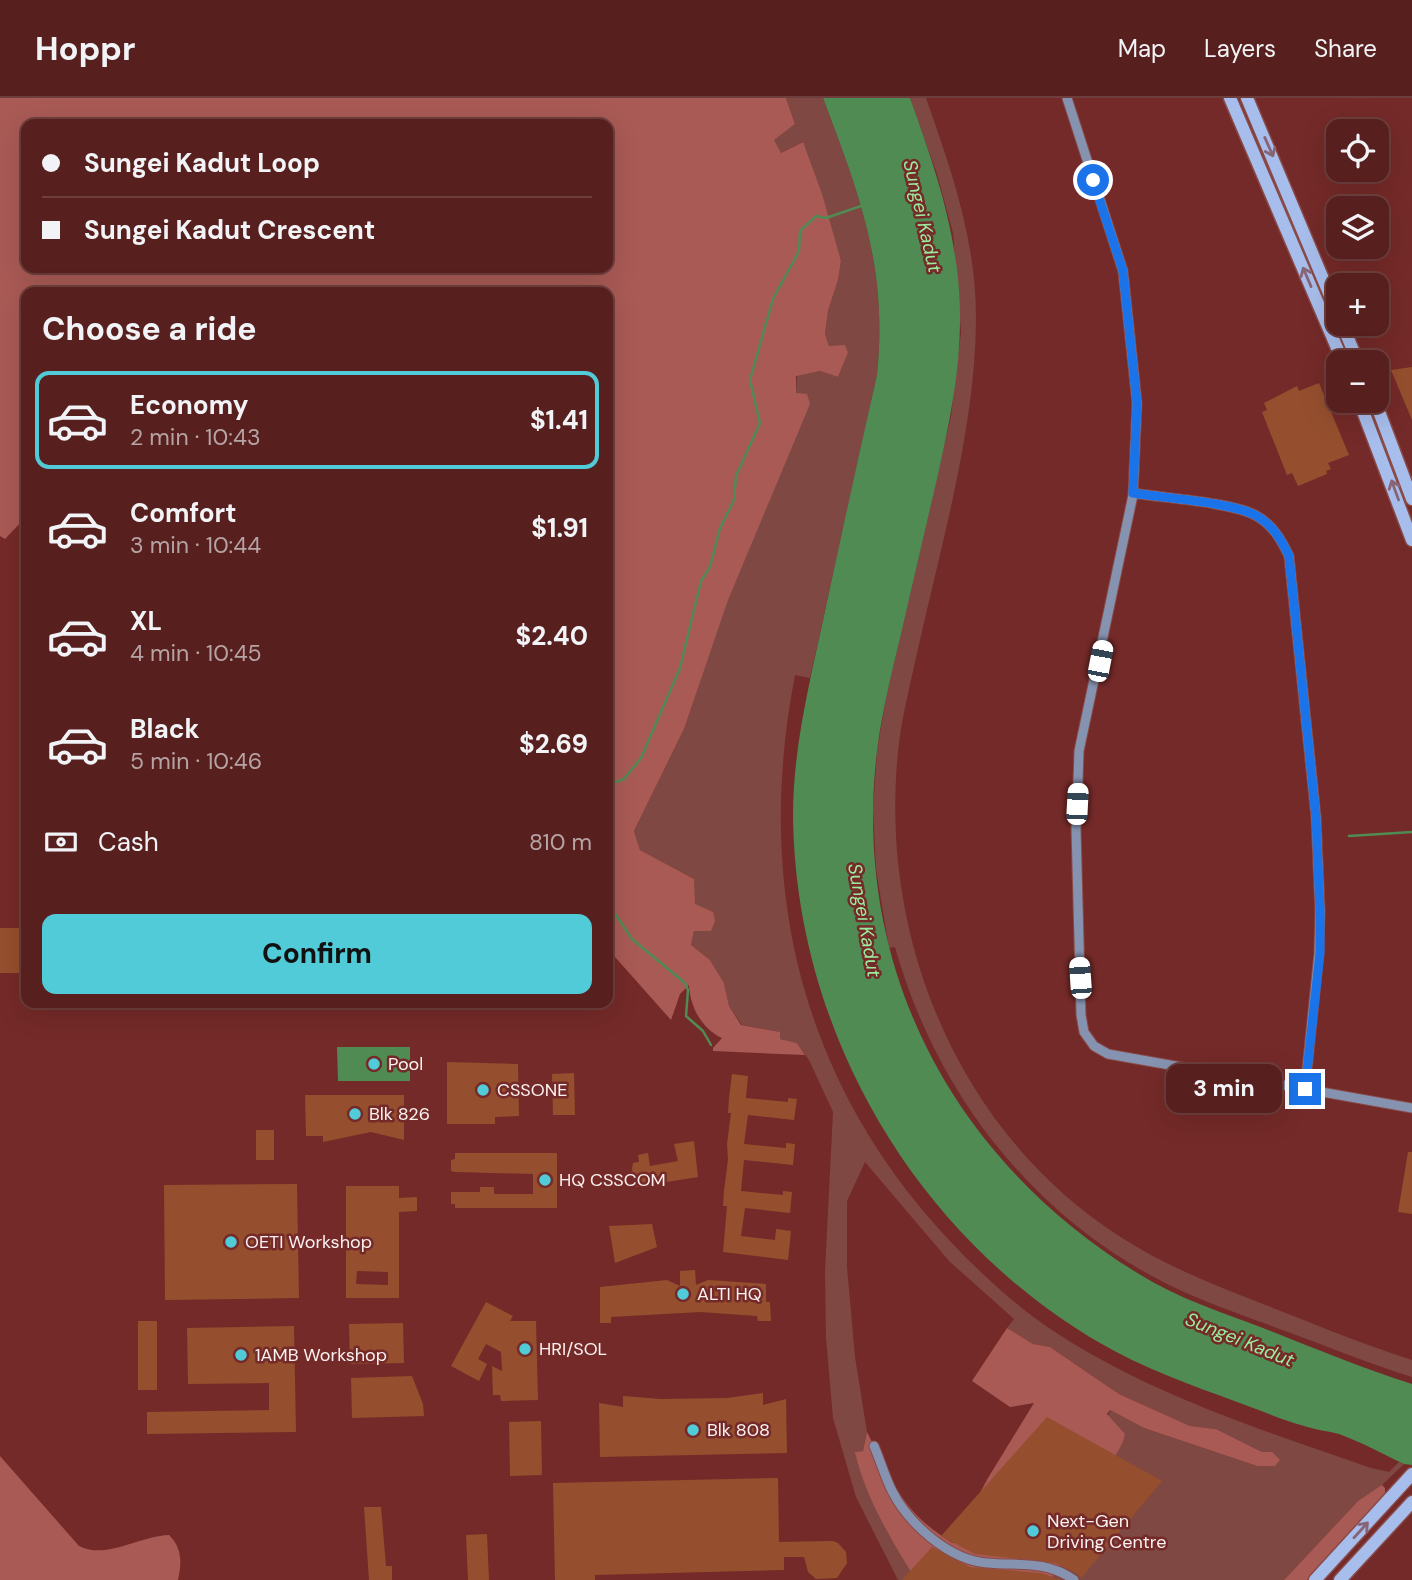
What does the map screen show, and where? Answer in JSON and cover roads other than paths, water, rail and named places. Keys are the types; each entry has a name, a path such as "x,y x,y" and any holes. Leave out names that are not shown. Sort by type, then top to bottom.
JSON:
{"main road":[{"path":"1230,98 1338,350"},
{"path":"1247,98 1326,286"},
{"path":"1364,413 1412,540"},
{"path":"1380,413 1412,499"},
{"path":"1317,1580 1410,1476"},
{"path":"1317,1580 1330,1574 1341,1578 1412,1502"}],"street":[{"path":"1067,98 1123,271 1137,403 1133,493 1096,684 1079,751 1076,829 1078,942 1084,1032 1094,1046 1108,1054 1412,1108"},
{"path":"1133,493 1238,509 1255,515 1270,526 1282,540 1289,556 1316,817 1320,921 1320,953 1305,1089"},
{"path":"874,1446 892,1490 905,1510 933,1539 973,1561 1048,1565 1074,1580"}],"water":[{"name":"Sungei Kadut","path":"823,98 910,98 941,192 952,240 959,290 960,338 955,385 942,455 882,721 877,751 873,831 881,909 900,982 929,1052 968,1116 1016,1175 1074,1228 1139,1274 1199,1304 1412,1384 1412,1465 1404,1464 1339,1434 1287,1421 1150,1368 1100,1343 1033,1298 974,1245 922,1185 878,1119 842,1048 816,973 799,895 793,815 794,789 799,738 809,686 877,375 879,336 875,266 868,233 849,168"},
{"name":"Pool","path":"337,1047 410,1047 410,1081 338,1081"}],"waterway":[{"path":"613,783 624,779 641,758 680,668 701,581 710,567 720,528 734,500 736,476 760,423 750,380 773,299 799,251 800,231 816,216 826,218 864,205"},
{"path":"1349,836 1412,832"},
{"path":"613,911 632,939 685,983 688,990 686,1016 703,1031 711,1045"}],"place":[{"name":"Pool","path":"374,1064"},
{"name":"CSSONE","path":"483,1090"},
{"name":"Blk 826","path":"355,1114"},
{"name":"HQ CSSCOM","path":"545,1180"},
{"name":"OETI Workshop","path":"231,1242"},
{"name":"ALTI HQ","path":"683,1294"},
{"name":"HRI/SOL","path":"525,1349"},
{"name":"1AMB Workshop","path":"241,1355"},
{"name":"Blk 808","path":"693,1430"},
{"name":"Next-Gen Driving Centre","path":"1033,1531"}]}
